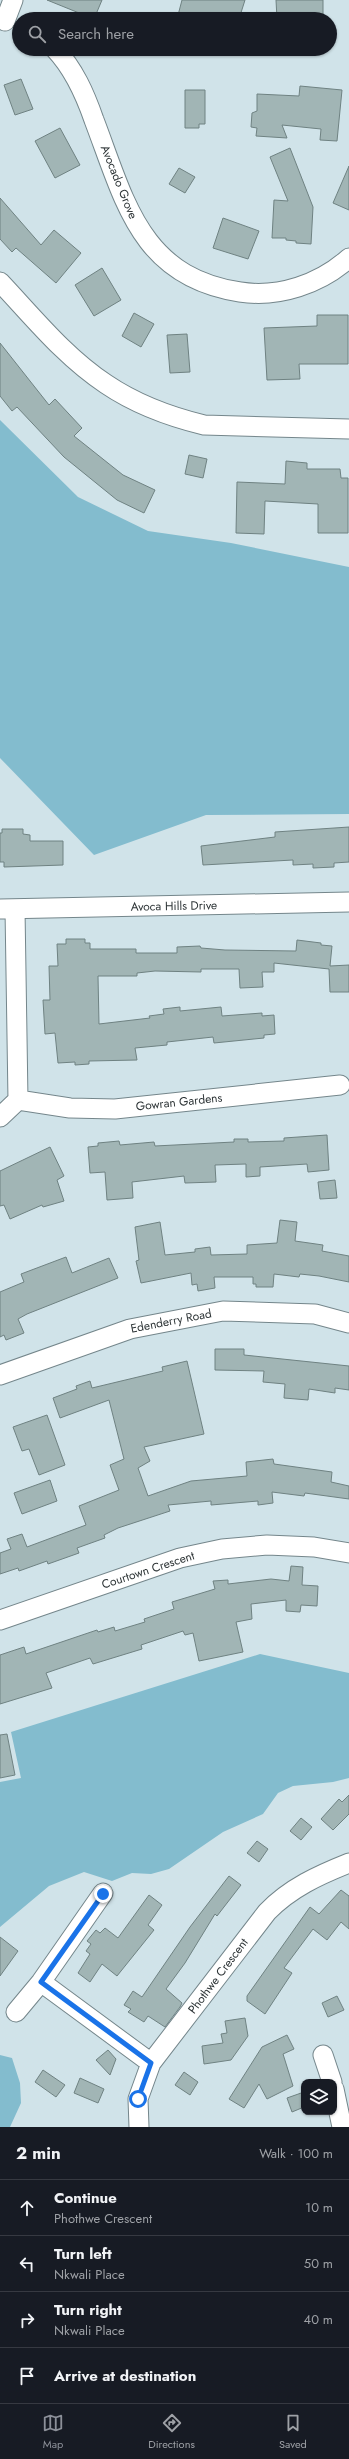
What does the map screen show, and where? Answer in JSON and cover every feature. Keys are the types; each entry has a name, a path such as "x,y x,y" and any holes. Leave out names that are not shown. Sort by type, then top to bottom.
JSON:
{"street":[{"path":"8,23 13,0"},
{"name":"Avocado Grove","path":"61,56 69,66 84,93 128,207 141,233 160,256 184,275 218,289 248,294 278,292 303,286 322,278 349,258"},
{"path":"0,282 87,370 106,385 139,402 185,420 204,425 349,429"},
{"name":"Avoca Hills Drive","path":"8,909 349,902"},
{"path":"0,1118 18,1100 8,909"},
{"name":"Gowran Gardens","path":"18,1100 70,1108 115,1109 340,1085"},
{"name":"Edenderry Road","path":"0,1375 130,1329 223,1312 315,1314 349,1323"},
{"name":"Courtown Crescent","path":"0,1620 180,1558 215,1551 267,1545 314,1547 349,1554"},
{"name":"Phothwe Crescent","path":"139,2127 138,2099 151,2063 267,1912 280,1898 319,1875 349,1863"},
{"path":"16,2012 41,1982 103,1894"},
{"path":"41,1982 151,2063"},
{"path":"323,2055 331,2079"},
{"path":"337,2103 342,2127"}],"shaded area":[{"path":"0,420 78,497 148,531 231,543 349,567 349,814 206,815 94,855 0,758"},
{"path":"260,1654 349,1673 349,1778 333,1782 293,1786 278,1793 263,1814 223,1832 169,1869 151,1874 132,1873 112,1881 84,1872 49,1886 0,1927 0,1782 21,1778 11,1732"},
{"path":"0,2055 12,2058 20,2083 21,2103 10,2127 0,2127"}],"building":[{"path":"47,0 102,0 97,12 77,12"},
{"path":"182,0 245,0 241,12 179,12"},
{"path":"276,0 323,0 323,12 277,12"},
{"path":"21,79 33,109 15,115 4,85"},
{"path":"300,86 342,90 337,141 320,140 321,129 282,125 287,138 256,136 257,128 251,127 252,113 257,111 257,94 299,96"},
{"path":"185,90 205,90 205,124 199,124 199,128 185,128"},
{"path":"60,128 80,165 55,178 35,141"},
{"path":"290,148 313,207 311,244 296,243 296,241 286,240 286,238 272,238 274,200 288,201 270,157"},
{"path":"349,166 349,210 333,203"},
{"path":"179,168 195,177 185,193 169,184"},
{"path":"0,198 41,245 54,230 81,253 56,283 16,248 12,252 0,239"},
{"path":"223,218 259,231 248,259 213,248"},
{"path":"102,268 121,300 94,316 75,285"},
{"path":"134,313 154,324 141,347 122,336"},
{"path":"317,315 348,315 348,364 299,364 300,379 267,380 264,328 317,326"},
{"path":"187,334 190,372 170,373 167,335"},
{"path":"0,343 49,405 55,399 82,428 74,436 123,475 155,490 144,513 117,500 64,457 17,407 12,411 0,396"},
{"path":"189,455 207,459 203,478 185,474"},
{"path":"286,461 307,463 307,469 340,469 341,478 348,478 348,533 318,533 318,504 265,501 264,534 236,533 237,482 285,484"},
{"path":"349,827 349,862 334,863 334,867 313,868 313,864 293,865 293,860 203,865 201,846 275,837 275,832"},
{"path":"2,829 23,829 23,834 30,835 30,841 63,841 63,865 4,867 4,862 0,862 0,833 2,833"},
{"path":"66,939 85,939 85,943 90,943 90,949 136,949 136,953 177,953 177,947 200,946 201,948 225,950 296,951 297,940 321,943 321,945 332,946 330,966 349,965 349,992 330,992 329,969 274,963 274,972 262,972 263,987 240,988 239,969 201,969 201,972 155,971 137,973 137,976 98,976 99,1024 150,1018 149,1016 164,1014 163,1009 180,1007 180,1011 221,1007 222,1016 262,1013 262,1016 274,1015 275,1034 264,1035 264,1038 214,1043 213,1037 167,1042 167,1045 135,1048 137,1060 89,1061 89,1064 75,1065 75,1062 58,1063 55,1033 45,1034 43,1000 50,1000 49,966 58,966 57,944 66,944"},
{"path":"327,1135 329,1170 308,1172 307,1164 260,1167 260,1176 246,1177 246,1164 215,1165 216,1182 185,1183 184,1176 132,1182 133,1198 107,1200 105,1172 90,1173 88,1147 98,1146 98,1143 119,1141 120,1145 154,1142 155,1146 234,1142 234,1139 248,1139 248,1142 284,1141 284,1138"},
{"path":"50,1147 64,1176 57,1180 64,1201 43,1207 42,1205 10,1219 4,1205 0,1206 0,1171"},
{"path":"335,1180 337,1198 320,1199 318,1182"},
{"path":"280,1220 297,1222 295,1241 323,1245 322,1251 349,1256 349,1282 319,1276 300,1274 299,1277 274,1274 273,1287 256,1287 256,1284 253,1284 253,1277 214,1277 215,1288 198,1291 197,1284 192,1285 191,1273 141,1283 136,1261 139,1260 135,1227 160,1222 165,1255 195,1252 195,1249 210,1247 211,1255 247,1254 247,1245 277,1243"},
{"path":"66,1257 72,1273 109,1258 118,1278 27,1314 18,1319 24,1333 6,1340 4,1335 0,1337 0,1292 24,1282 21,1274"},
{"path":"215,1349 244,1349 244,1355 349,1366 349,1390 335,1388 335,1393 309,1389 308,1400 284,1398 285,1384 263,1382 264,1371 215,1370"},
{"path":"187,1361 204,1434 144,1447 150,1461 138,1468 148,1496 191,1481 247,1476 246,1462 273,1459 274,1464 332,1472 331,1482 349,1486 349,1499 305,1493 304,1496 272,1492 273,1503 258,1505 258,1501 211,1505 211,1501 168,1505 170,1511 118,1528 104,1535 105,1538 77,1548 79,1553 48,1564 47,1561 19,1571 18,1568 0,1574 0,1553 11,1549 7,1539 22,1534 27,1547 86,1525 79,1506 119,1490 110,1465 124,1459 109,1400 60,1418 53,1398 77,1389 76,1386 90,1381 92,1388 163,1371 162,1367"},
{"path":"47,1415 65,1465 39,1475 29,1449 22,1451 13,1427"},
{"path":"50,1480 57,1501 22,1514 14,1493"},
{"path":"291,1566 303,1567 302,1585 318,1586 317,1606 301,1605 300,1612 286,1611 286,1600 251,1604 252,1619 236,1622 243,1652 199,1661 193,1633 185,1635 183,1631 141,1645 142,1649 93,1664 90,1658 46,1673 52,1688 0,1704 0,1655 24,1647 26,1654 97,1630 98,1632 114,1627 115,1631 145,1622 144,1619 174,1609 172,1602 215,1589 213,1581 228,1580 228,1584 271,1579 289,1581"},
{"path":"7,1734 15,1775 0,1778 0,1735"},
{"path":"349,1795 349,1814 333,1830 321,1819 339,1799 342,1802"},
{"path":"301,1818 312,1827 301,1840 290,1831"},
{"path":"257,1841 268,1849 259,1862 247,1853"},
{"path":"229,1876 241,1885 217,1916 215,1914 185,1963 166,1989 182,2003 180,2007 165,2027 148,2016 144,2022 128,2012 131,2009 124,2005 133,1991 142,1997 190,1927"},
{"path":"341,1890 349,1896 349,1929 341,1922 327,1940 313,1929 284,1968 292,1973 265,2014 247,2001 247,1996 310,1907 319,1914"},
{"path":"149,1895 162,1905 148,1925 154,1930 117,1976 102,1964 90,1982 78,1973 90,1954 86,1951 91,1944 87,1941 96,1930 100,1933 105,1928 118,1938"},
{"path":"0,1937 18,1951 0,1976"},
{"path":"337,1996 344,2010 328,2017 322,2003"},
{"path":"245,2018 248,2036 231,2060 204,2064 202,2046 223,2043 221,2034 227,2033 225,2021"},
{"path":"287,2035 294,2049 283,2054 293,2086 267,2099 259,2084 244,2108 229,2099 262,2047"},
{"path":"108,2050 116,2059 110,2075 96,2060"},
{"path":"43,2070 65,2085 56,2097 35,2082"},
{"path":"184,2072 198,2082 190,2095 175,2085"},
{"path":"80,2078 104,2089 98,2103 74,2093"},
{"path":"301,2093 301,2108 292,2112 287,2098"}],"route":[{"path":"103,1894 41,1982 151,2063 140,2089 138,2099"}]}
